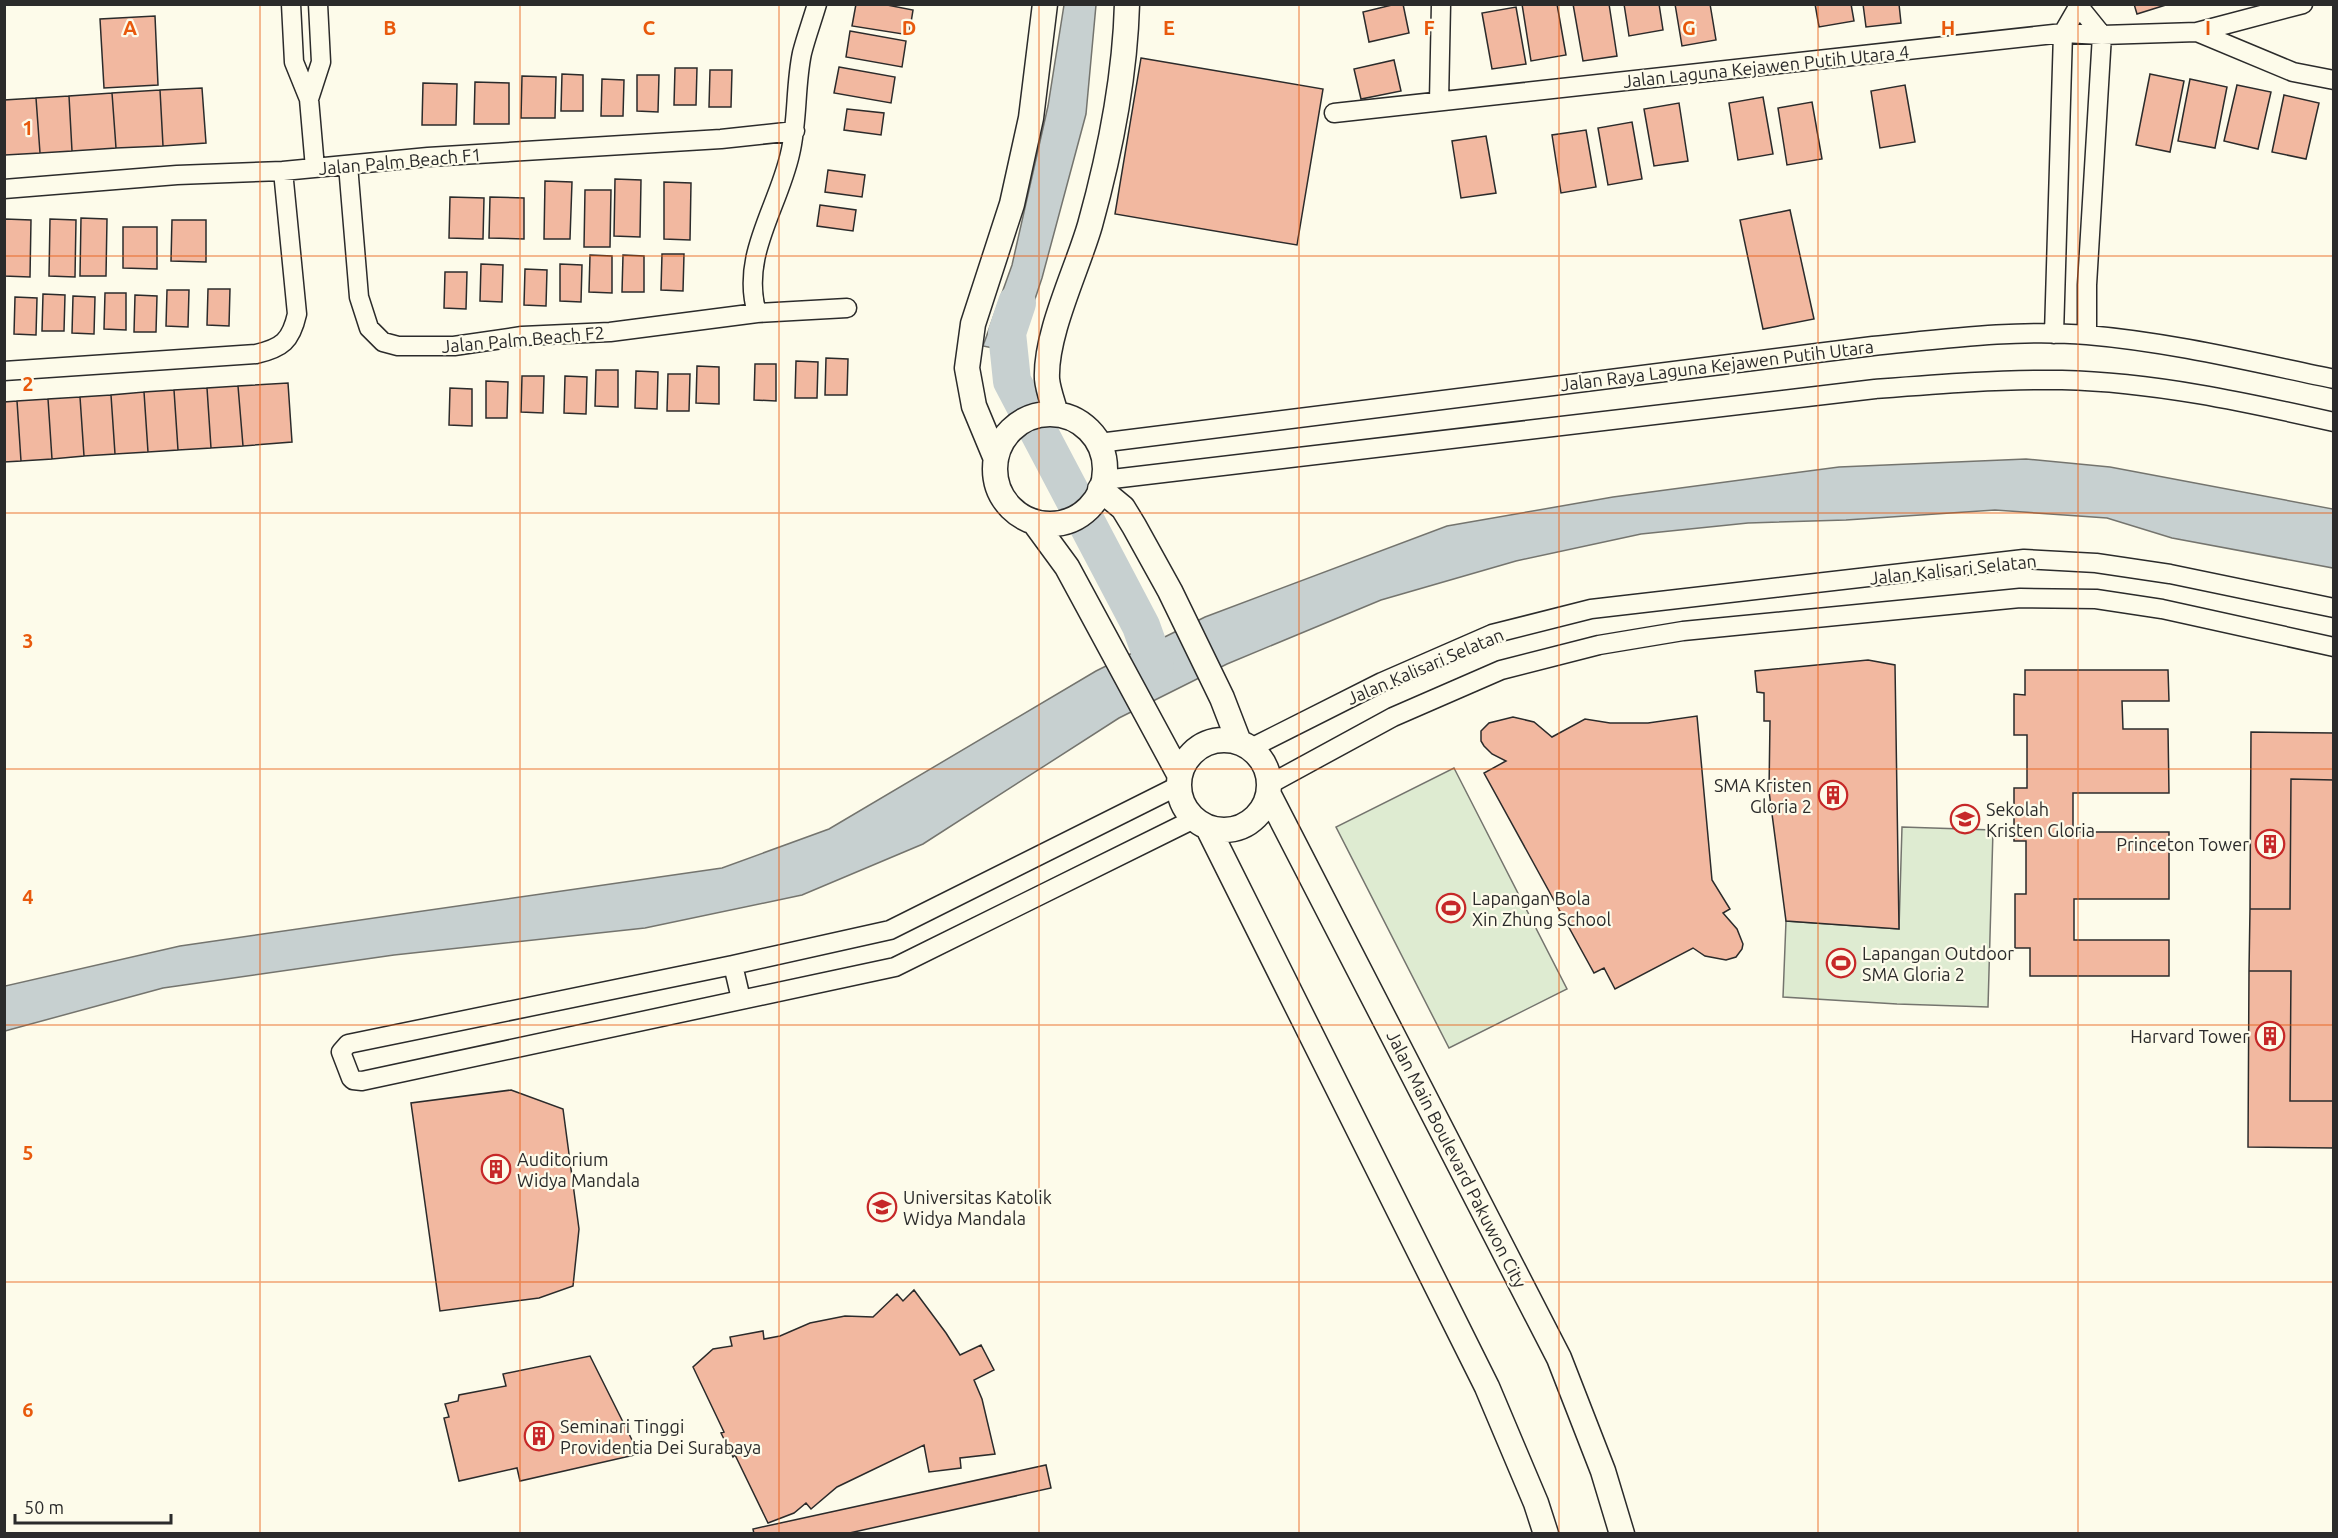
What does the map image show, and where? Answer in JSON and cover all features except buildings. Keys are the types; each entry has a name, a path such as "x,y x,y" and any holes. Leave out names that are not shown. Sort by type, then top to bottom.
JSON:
{"street":[{"path":"291,4 294,62 309,99 315,168"},
{"path":"309,99 321,62 318,4"},
{"path":"757,313 752,296 755,252 790,157 795,131 801,54 817,4"},
{"path":"996,459 974,406 967,368 973,324 1012,204 1031,117 1045,4"},
{"path":"1056,414 1047,380 1048,351 1089,226 1113,132 1128,4"},
{"path":"1439,101 1441,4"},
{"name":"Jalan Laguna Kejawen Putih Utara 4","path":"1335,113 2063,33 2102,35 2197,32 2303,4"},
{"path":"2054,334 2063,33 2078,6 2102,35 2087,285 2087,335"},
{"name":"Jalan Laguna Kejawen Putih Utara 4","path":"2197,32 2293,72 2334,80"},
{"name":"Jalan Palm Beach F1","path":"4,189 177,175 283,171 428,157 721,140 795,131"},
{"name":"Jalan Palm Beach F2","path":"348,165 359,297 369,328 383,342 398,346 454,346 522,336 610,332 757,313 847,308"},
{"path":"4,371 256,354 274,350 288,338 297,314 283,171"},
{"name":"Jalan Raya Laguna Kejawen Putih Utara","path":"1099,443 1873,346 1971,336 2087,335 2158,344 2334,379"},
{"path":"1102,484 1863,390 1976,380 2064,380 2148,387 2334,422"},
{"path":"1056,414 1073,419 1088,428 1099,443 1104,462 1102,484 1097,499 1085,512 1069,521 1052,524 1034,522 1016,512 1003,497 996,478 996,459 1003,440 1017,424 1036,416 1056,414"},
{"path":"1102,484 1123,508 1170,591 1245,745 1264,764 1269,789 1259,814 1241,827 1230,830 1201,823 895,967 362,1081 351,1078 341,1052 348,1044 733,965 890,930 1179,780 1184,762 1192,752 1203,745 1214,740 1227,740 1245,745"},
{"path":"1034,522 1067,567 1160,736 1179,780 1183,805 1201,823 1487,1387 1536,1503 1546,1533"},
{"name":"Jalan Kalisari Selatan","path":"1245,745 1492,634 1591,609 2024,559 2096,563 2170,574 2334,608"},
{"name":"Jalan Kalisari Selatan","path":"1269,789 1393,717 1501,670 1599,645 1683,632 2020,598 2096,599 2162,609 2334,647"},
{"path":"1678,600 1683,632"},
{"name":"Jalan Main Boulevard Pakuwon City","path":"1269,789 1558,1358 1603,1472 1623,1533"},
{"path":"733,965 741,999"}],"green space":[{"name":"Lapangan Bola Xin Zhung School","path":"1454,768 1567,989 1449,1048 1336,827"},
{"path":"1902,827 1993,830 1988,1007 1783,997 1786,921 1899,929"}],"shaded area":[{"path":"1064,5 1096,5 1086,114 1042,278 1017,353 983,346 1012,265 1048,106"},
{"path":"2026,459 2110,467 2333,509 2333,568 2172,538 2107,518 1995,510 1846,520 1748,523 1641,534 1516,561 1381,600 1227,664 1119,718 923,844 802,895 645,928 394,955 163,988 5,1031 5,986 180,946 722,868 829,829 1096,671 1205,617 1447,526 1613,497 1839,467"}],"waterway":[{"path":"1017,303 1007,333 1012,381 1141,626 1155,665"}],"place":[{"name":"SMA Kristen Gloria 2","path":"1833,795"},
{"name":"Sekolah Kristen Gloria","path":"1965,819"},
{"name":"Princeton Tower","path":"2270,844"},
{"name":"Lapangan Bola Xin Zhung School","path":"1451,908"},
{"name":"Lapangan Outdoor SMA Gloria 2","path":"1841,963"},
{"name":"Harvard Tower","path":"2270,1036"},
{"name":"Auditorium Widya Mandala","path":"496,1169"},
{"name":"Universitas Katolik Widya Mandala","path":"882,1207"},
{"name":"Seminari Tinggi Providentia Dei Surabaya","path":"539,1436"}]}
